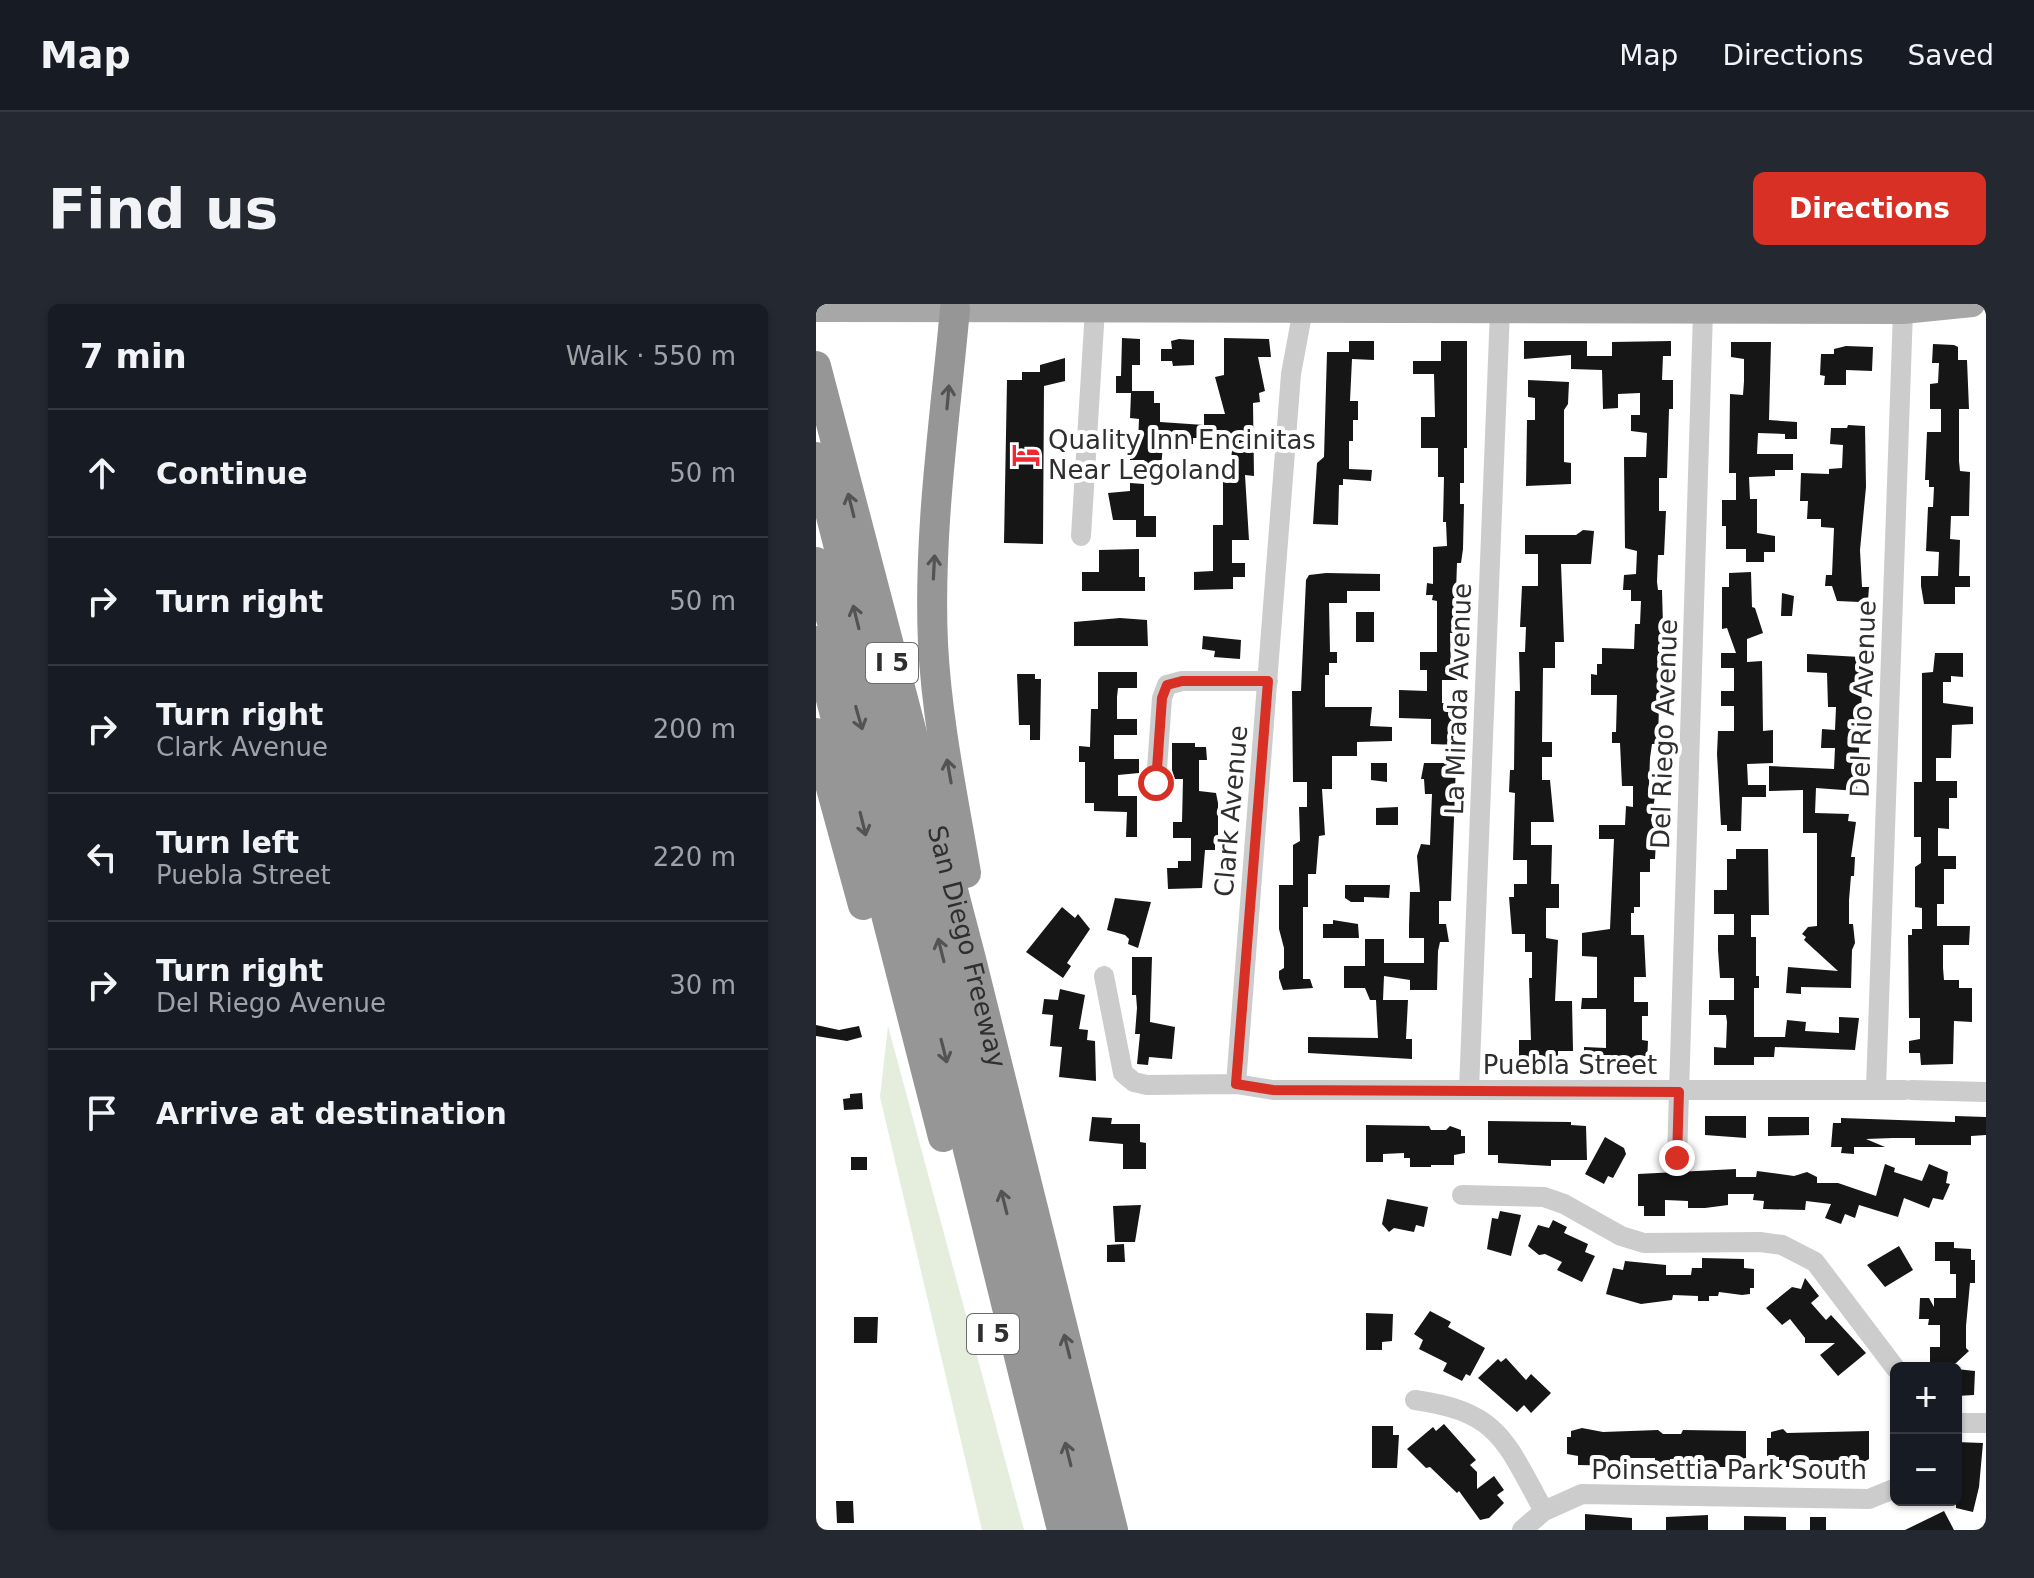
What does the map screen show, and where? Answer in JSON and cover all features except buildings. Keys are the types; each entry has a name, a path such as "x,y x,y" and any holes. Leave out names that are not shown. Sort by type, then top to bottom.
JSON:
{"highway":[{"path":"955,306 933,567 933,641 937,701 970,898 971,959"},
{"name":"San Diego Freeway","path":"816,366 971,959 1113,1530"},
{"path":"816,457 1088,1530"},
{"path":"816,562 917,941 1062,1530"},
{"name":"I 5","path":"816,640 1043,1530"},
{"path":"816,733 900,1042 943,1138"}],"main road":[{"path":"816,309 955,306 1095,309 1302,307 1703,312 1903,311 1972,304"}],"street":[{"name":"Clark Avenue","path":"1236,1084 1291,374 1302,307"},
{"path":"1081,536 1095,309"},
{"name":"La Mirada Avenue","path":"1469,1090 1500,310"},
{"name":"Del Rio Avenue","path":"1876,1088 1903,311"},
{"name":"Del Riego Avenue","path":"1677,1158 1703,312"},
{"path":"1156,783 1162,698 1167,685 1182,681 1268,681"},
{"name":"Puebla Street","path":"1104,976 1123,1073 1134,1082 1236,1084 1273,1090 1679,1092 1876,1088 1986,1092"},
{"path":"1462,1195 1544,1197 1564,1204 1621,1236 1644,1243 1733,1241 1782,1245 1815,1262 1891,1362"},
{"path":"1415,1400 1454,1406 1474,1415 1503,1438 1544,1511"},
{"path":"1962,1423 1986,1423"},
{"name":"Poinsettia Park South","path":"1522,1530 1544,1511 1582,1494 1869,1499 1890,1490"}],"green space":[{"path":"888,1026 1024,1530 982,1530 880,1097"}],"place":[{"name":"Quality Inn Encinitas Near Legoland","path":"1026,455"}],"route":[{"path":"1156,783 1162,698 1167,685 1182,681 1268,681 1237,1036 1236,1084 1244,1088 1273,1090 1679,1092 1677,1158"}]}
